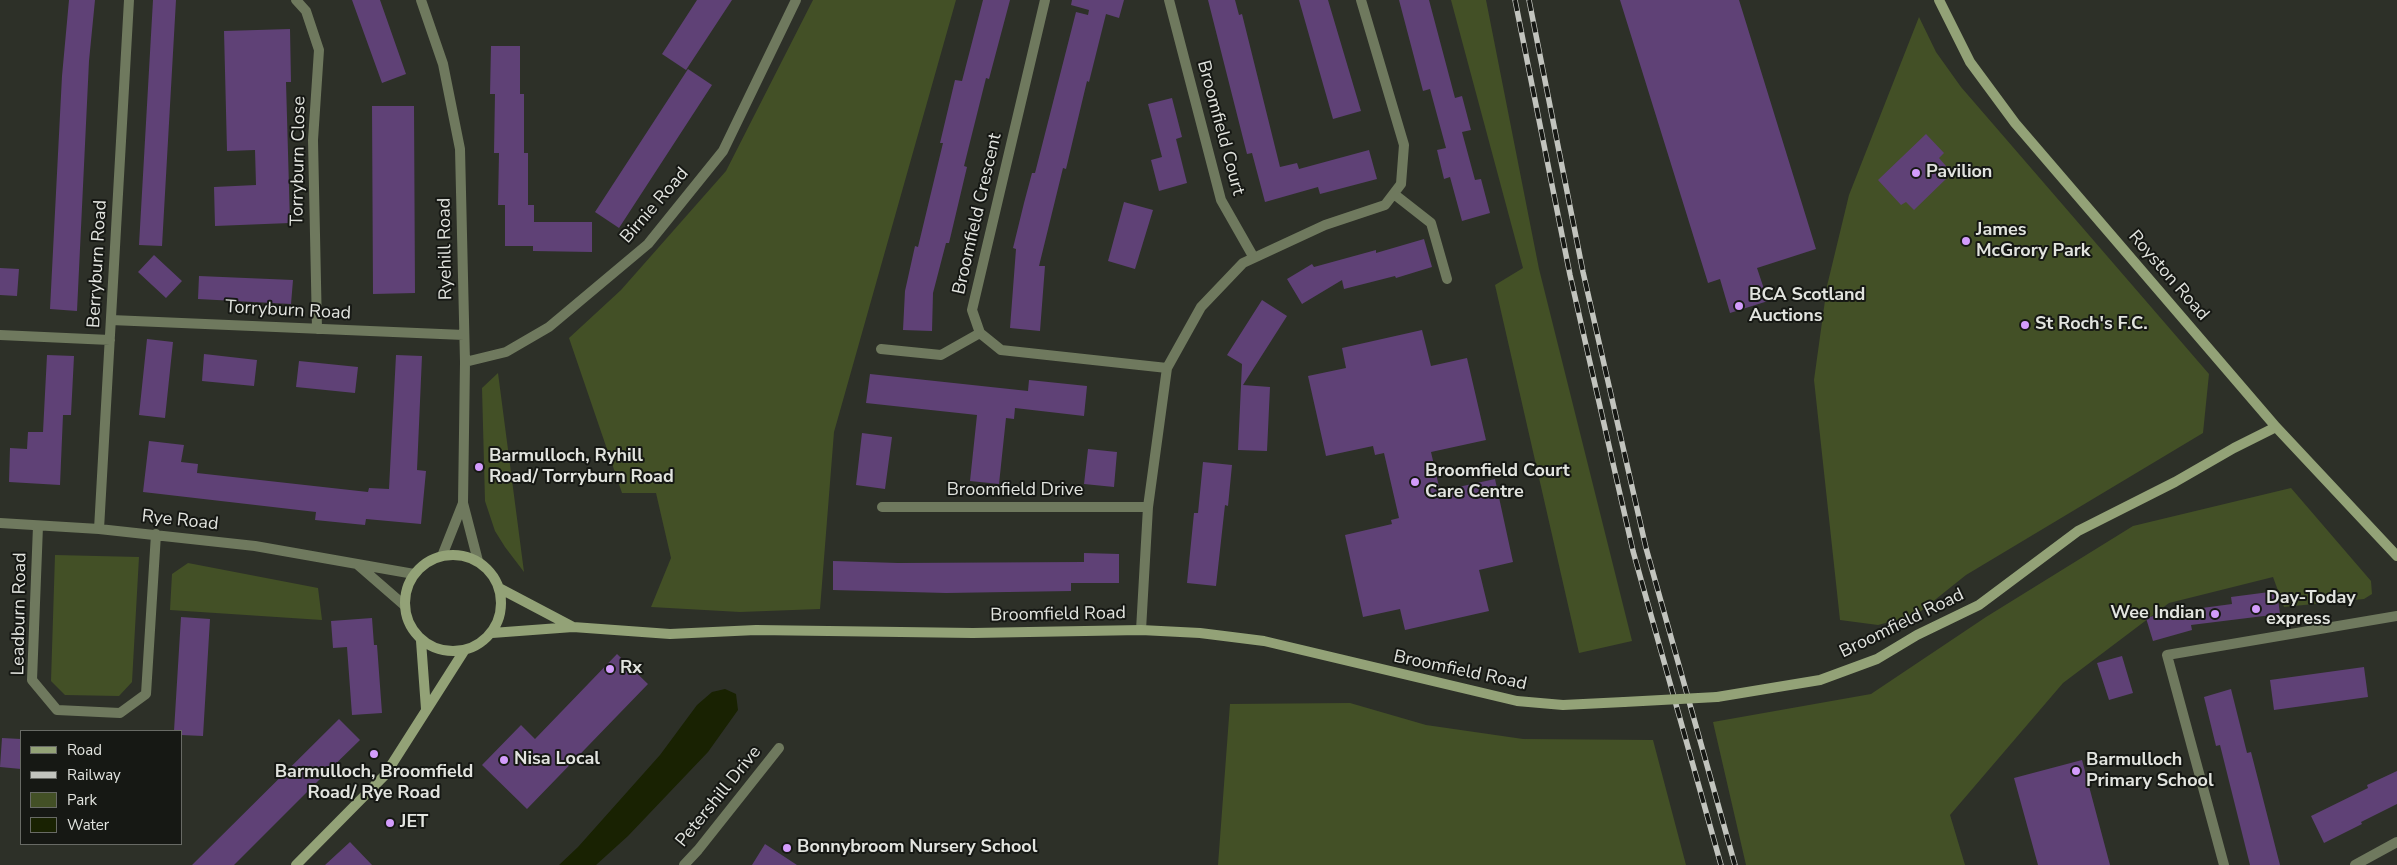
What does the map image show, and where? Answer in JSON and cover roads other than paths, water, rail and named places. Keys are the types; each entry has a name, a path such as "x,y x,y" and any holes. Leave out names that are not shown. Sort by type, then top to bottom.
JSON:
{"street":[{"name":"Berryburn Road","path":"99,529 129,0"},
{"name":"Torryburn Close","path":"296,0 306,11 319,50 313,140 317,329"},
{"name":"Ryehill Road","path":"421,0 443,64 460,149 465,362 463,503 478,561"},
{"name":"Birnie Road","path":"465,362 506,352 550,327 648,244 723,152 796,0"},
{"name":"Broomfield Crescent","path":"980,333 972,310 1045,0"},
{"name":"Broomfield Court","path":"1169,0 1221,200 1254,258"},
{"path":"1142,630 1148,507 1167,368 1201,307 1243,263 1326,225 1385,205 1401,184 1404,145 1361,0"},
{"name":"Royston Road","path":"1939,0 1970,62 2015,123 2276,427 2397,556"},
{"path":"1394,194 1431,223 1447,279"},
{"name":"Torryburn Road","path":"111,320 464,335"},
{"path":"881,349 941,354 980,333 1000,350 1167,368"},
{"path":"0,335 110,340"},
{"name":"Broomfield Road","path":"492,633 573,627 670,634 756,630 973,633 1142,630 1200,633 1264,641 1518,701 1563,705 1717,697 1820,680 1877,659 1917,635 1979,605 2078,531 2175,482 2234,448 2276,427"},
{"name":"Ryehill Road","path":"442,556 463,503"},
{"name":"Broomfield Drive","path":"882,507 1148,507"},
{"name":"Rye Road","path":"0,523 156,534 256,546 414,574"},
{"name":"Leadburn Road","path":"38,526 32,680 57,710 120,713 146,694 156,534"},
{"path":"458,555 478,561 489,570 499,588 501,611 492,633 482,644 464,651 446,652 421,640 409,625 404,605 407,587 414,574 423,565 442,556 458,555"},
{"path":"356,564 404,605"},
{"name":"Broomfield Road","path":"499,588 573,627"},
{"path":"2224,865 2167,655 2397,616"},
{"path":"421,640 426,709"},
{"path":"296,865 385,775 464,651"},
{"name":"Petershill Drive","path":"684,865 779,748"},
{"path":"2354,865 2397,842"}],"water":[{"path":"725,689 736,694 738,710 708,752 628,836 596,865 559,865 578,847 660,755 697,705 712,692"}],"railway":[{"path":"1515,0 1570,275 1633,551 1721,865"},
{"path":"1529,0 1583,272 1646,548 1735,865"}],"place":[{"name":"Pavilion","path":"1916,173"},
{"name":"James McGrory Park","path":"1966,241"},
{"name":"BCA Scotland Auctions","path":"1739,306"},
{"name":"St Roch's F.C.","path":"2025,325"},
{"name":"Barmulloch, Ryhill Road/ Torryburn Road","path":"479,467"},
{"name":"Broomfield Court Care Centre","path":"1415,482"},
{"name":"Day-Today express","path":"2256,609"},
{"name":"Wee Indian","path":"2215,614"},
{"name":"Rx","path":"610,669"},
{"name":"Barmulloch, Broomfield Road/ Rye Road","path":"374,754"},
{"name":"Nisa Local","path":"504,760"},
{"name":"Barmulloch Primary School","path":"2076,771"},
{"name":"JET","path":"390,823"},
{"name":"Bonnybroom Nursery School","path":"787,848"}]}
